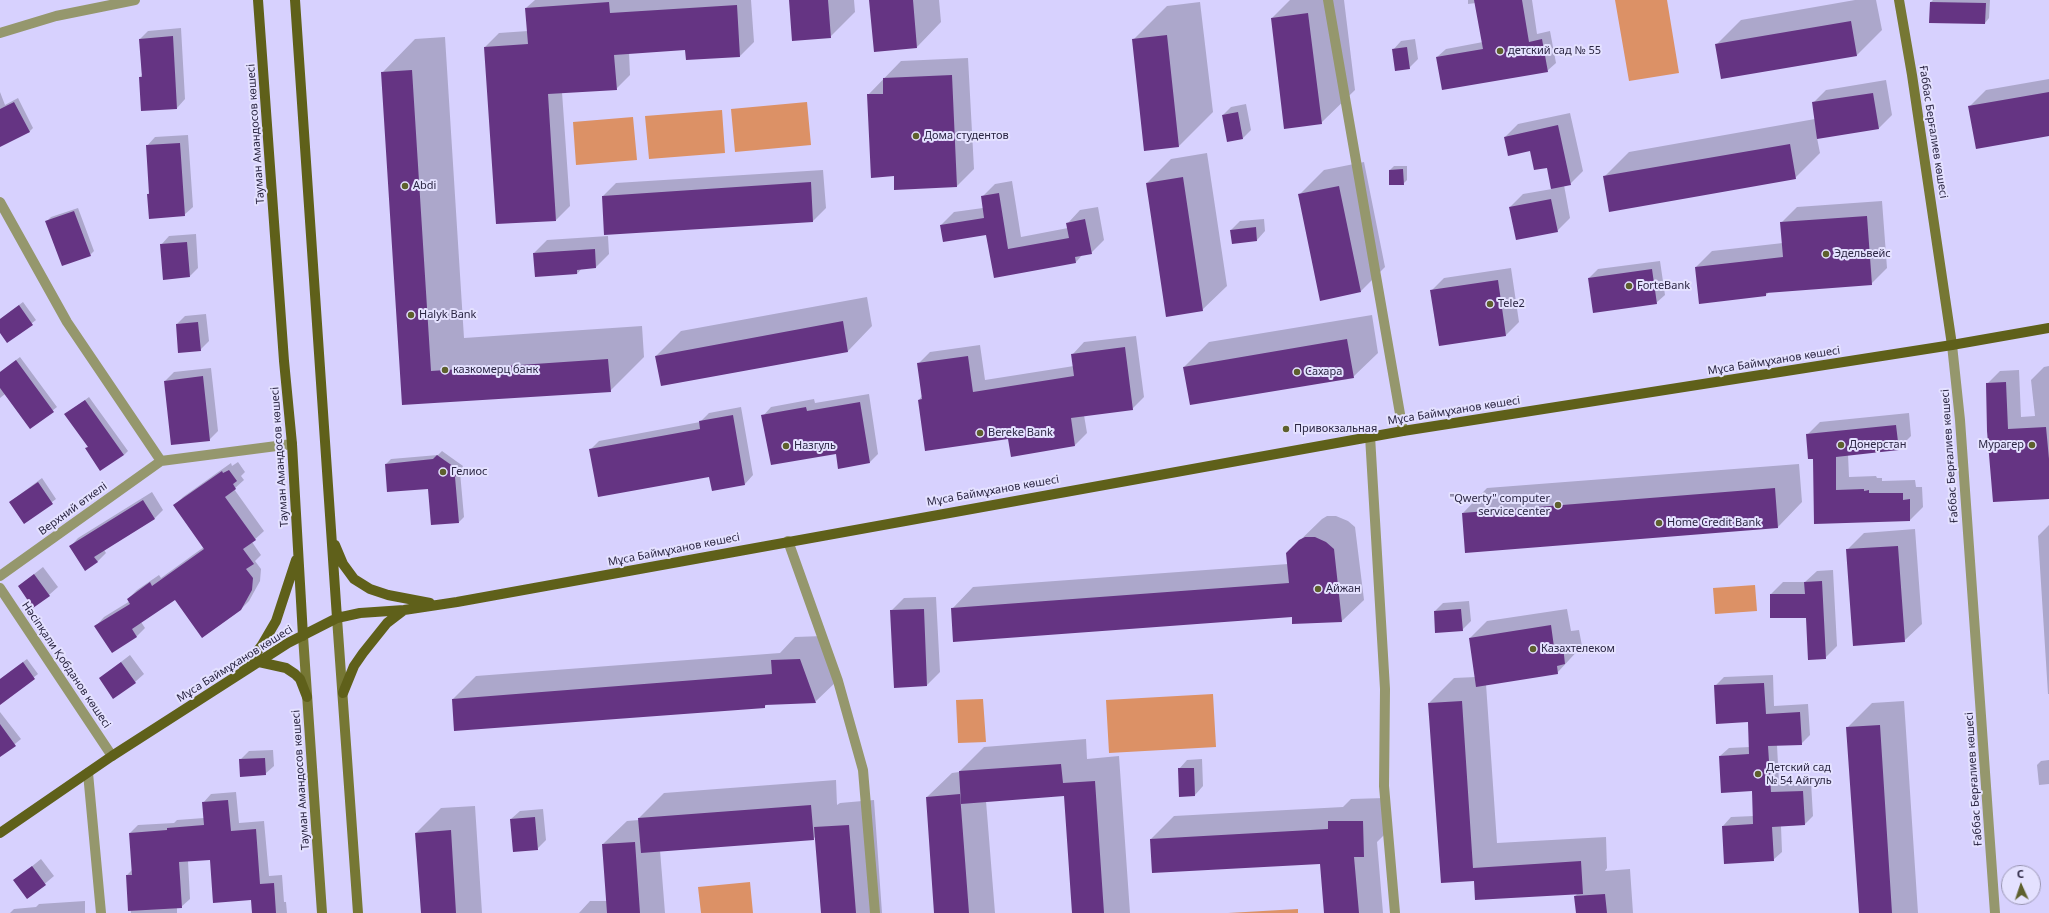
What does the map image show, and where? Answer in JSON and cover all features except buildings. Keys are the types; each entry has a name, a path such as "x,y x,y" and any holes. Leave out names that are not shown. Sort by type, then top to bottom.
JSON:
{"main road":[{"name":"Тауман Амандосов көшесі","path":"258,0 284,361 292,444 303,636 322,913"},
{"path":"295,0 358,913"},
{"name":"Ғаббас Берғалиев көшесі","path":"1899,0 1913,83 1952,345"},
{"name":"Мұса Баймұханов көшесі","path":"0,833 112,756 240,673 288,643 337,618 360,613 404,610 457,602 1370,436 1952,345 2049,328"},
{"path":"332,537 343,564 354,579 370,589 388,595 436,604"},
{"path":"240,673 262,645 276,622 299,552"},
{"path":"343,693 358,659 387,623 404,610"},
{"path":"259,662 286,668 295,674 300,679 308,697"}],"street":[{"path":"0,32 56,16 135,0"},
{"path":"1328,0 1402,431"},
{"path":"0,202 67,322 161,461 292,444"},
{"name":"Ғаббас Берғалиев көшесі","path":"1952,345 1960,420 1995,913"},
{"path":"1370,436 1385,689 1384,786 1395,913"},
{"name":"Верхний өткелі","path":"0,576 161,461"},
{"path":"788,541 838,681 863,770 875,913"},
{"name":"Нәсіпқали Қобданов көшесі","path":"0,588 112,756"},
{"path":"88,773 101,913"}],"shaded area":[{"path":"1615,0 1667,0 1679,73 1629,81"},
{"path":"807,102 811,145 735,152 731,109"},
{"path":"722,110 725,153 649,159 645,116"},
{"path":"633,117 637,160 576,165 573,122"},
{"path":"1755,585 1757,611 1715,614 1713,588"},
{"path":"1213,694 1216,747 1109,753 1106,700"},
{"path":"983,699 986,742 958,743 956,700"},
{"path":"750,882 753,913 701,913 698,887"},
{"path":"1298,909 1298,913 1228,913"}],"place":[{"name":"детский сад № 55","path":"1500,51"},
{"name":"Дома студентов","path":"916,136"},
{"name":"Abdi","path":"405,186"},
{"name":"Эдельвейс","path":"1826,254"},
{"name":"ForteBank","path":"1629,286"},
{"name":"Tele2","path":"1490,304"},
{"name":"Halyk Bank","path":"411,315"},
{"name":"казкомерц банк","path":"445,370"},
{"name":"Сахара","path":"1297,372"},
{"name":"Привокзальная","path":"1286,429"},
{"name":"Bereke Bank","path":"980,433"},
{"name":"Донерстан","path":"1841,445"},
{"name":"Мурагер","path":"2032,445"},
{"name":"Назгуль","path":"786,446"},
{"name":"Гелиос","path":"443,472"},
{"name":"\"Qwerty\" computer service center","path":"1558,505"},
{"name":"Home Credit Bank","path":"1659,523"},
{"name":"Айжан","path":"1318,589"},
{"name":"Казахтелеком","path":"1533,649"},
{"name":"Детский сад № 54 Айгуль","path":"1758,774"}]}
